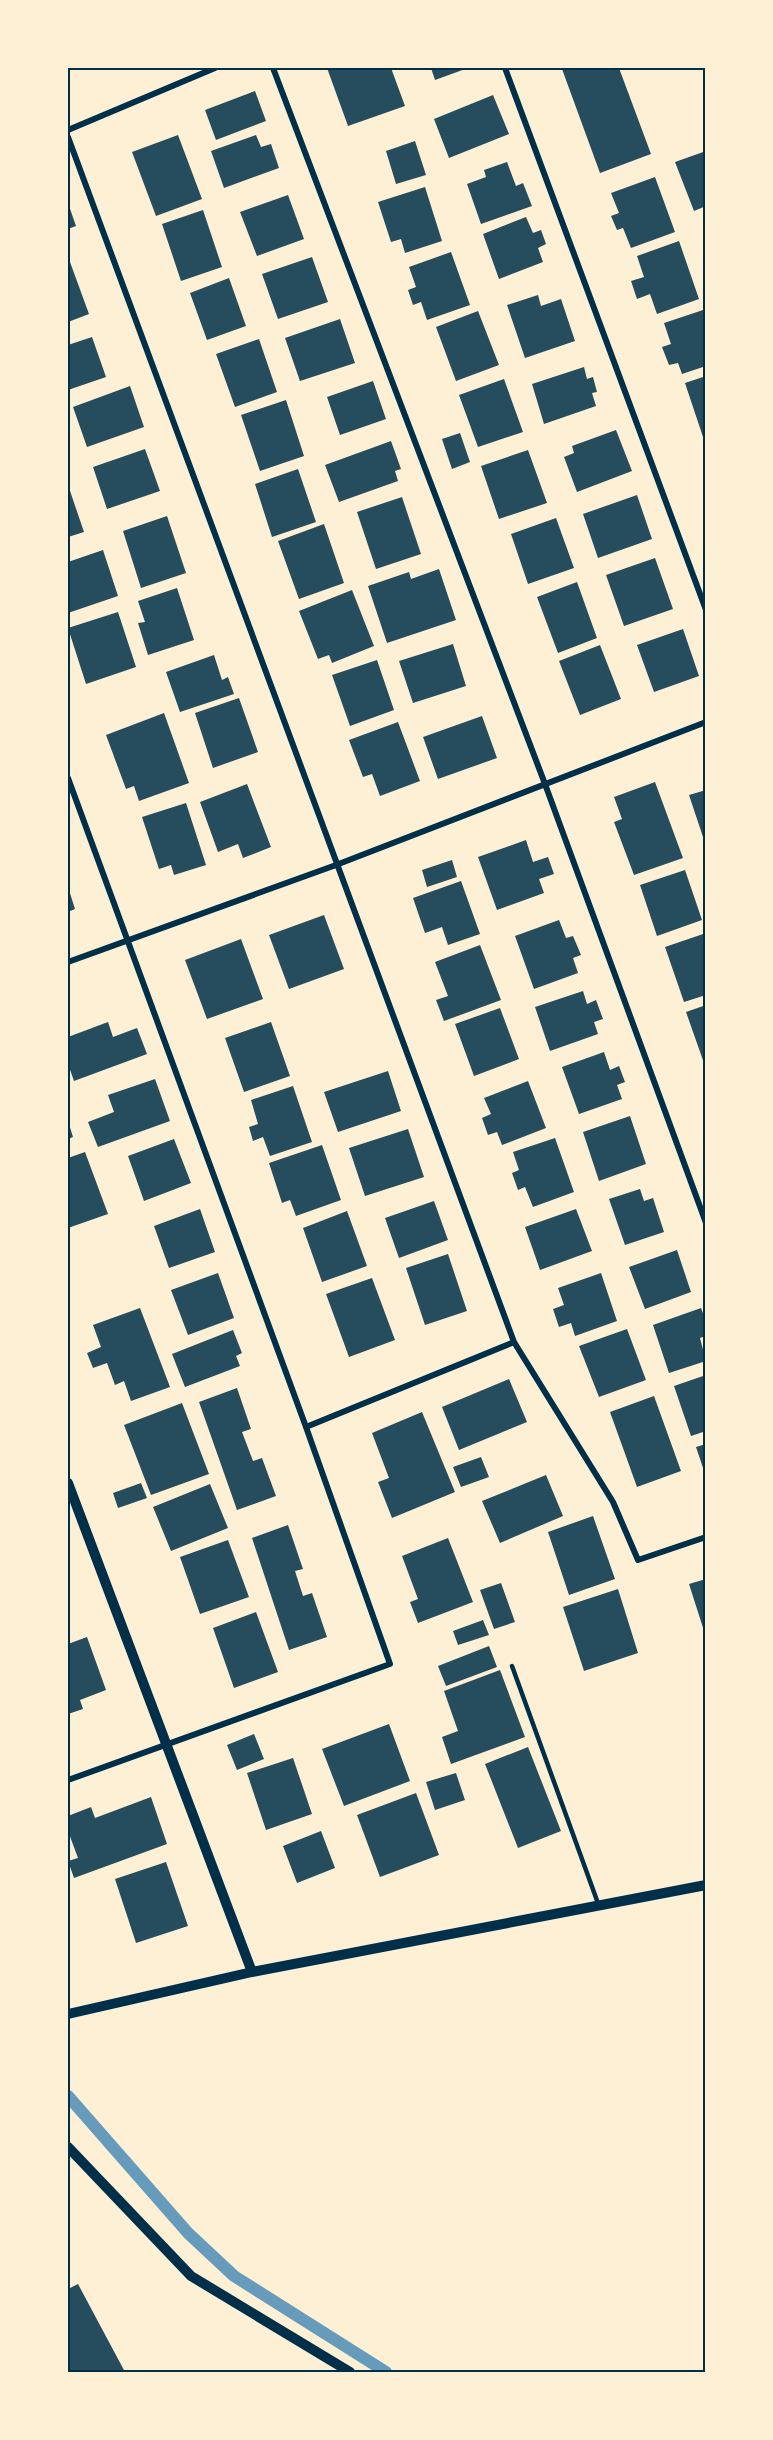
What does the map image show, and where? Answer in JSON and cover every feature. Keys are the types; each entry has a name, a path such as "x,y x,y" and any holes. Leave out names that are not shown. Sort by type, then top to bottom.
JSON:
{"street":[{"path":"68,130 215,68"},
{"path":"273,68 545,784 705,1223"},
{"path":"505,68 705,610"},
{"path":"68,137 514,1342 613,1502 638,1560 705,1537"},
{"path":"68,962 336,865 705,722"},
{"path":"68,778 306,1427 390,1664 68,1780"},
{"path":"306,1427 514,1342"},
{"path":"68,1483 252,1972"},
{"path":"68,2014 252,1972 705,1885"},
{"path":"68,2147 191,2276 350,2373"}],"lane":[{"path":"512,1666 599,1907"}],"building":[{"path":"327,68 391,68 405,106 348,126"},
{"path":"431,68 468,68 435,80"},
{"path":"619,68 651,154 600,173 562,69"},
{"path":"255,91 266,121 216,140 205,110"},
{"path":"493,95 509,134 449,158 434,119"},
{"path":"178,135 202,199 156,216 132,152"},
{"path":"256,135 261,147 271,144 279,168 224,188 211,151"},
{"path":"415,141 426,175 396,184 386,151"},
{"path":"706,151 706,206 694,211 675,162"},
{"path":"507,162 516,186 523,183 532,206 481,224 467,184 486,177 484,170"},
{"path":"655,177 675,232 631,248 623,228 617,230 611,216 619,213 611,193"},
{"path":"425,187 442,241 405,253 401,239 391,242 378,202"},
{"path":"288,195 304,239 257,256 240,212"},
{"path":"68,203 76,226 68,229"},
{"path":"203,210 222,267 181,281 162,224"},
{"path":"526,217 533,233 541,230 546,244 538,248 543,262 499,279 483,234"},
{"path":"679,241 699,299 657,314 650,294 637,299 631,281 644,277 637,256"},
{"path":"451,252 470,305 427,320 421,302 413,305 408,290 416,287 409,267"},
{"path":"312,257 328,302 278,319 262,274"},
{"path":"70,262 89,314 68,322 68,263"},
{"path":"229,278 246,326 207,340 190,293"},
{"path":"538,295 541,306 561,299 575,341 525,358 507,305"},
{"path":"706,309 706,366 682,374 678,363 669,365 662,347 671,344 664,323"},
{"path":"478,311 499,365 456,381 436,327"},
{"path":"340,319 355,363 300,381 285,338"},
{"path":"92,337 106,377 68,390 68,345"},
{"path":"259,339 277,392 235,407 216,354"},
{"path":"584,367 587,379 593,377 597,392 592,393 596,406 544,424 532,384"},
{"path":"706,376 706,443 705,443 685,383"},
{"path":"504,379 523,432 478,447 459,395"},
{"path":"373,381 386,419 340,435 327,397"},
{"path":"130,386 144,427 87,447 73,407"},
{"path":"286,400 304,456 260,471 241,415"},
{"path":"616,430 632,471 577,492 564,457 574,453 572,446"},
{"path":"460,433 470,462 452,469 442,439"},
{"path":"391,441 401,469 395,471 398,481 339,502 325,465"},
{"path":"145,449 160,491 107,509 93,467"},
{"path":"528,450 547,503 499,519 481,466"},
{"path":"298,469 316,522 272,537 255,484"},
{"path":"68,485 84,532 68,537"},
{"path":"637,495 652,539 598,558 583,514"},
{"path":"402,497 421,554 376,569 357,512"},
{"path":"167,516 186,573 141,588 123,531"},
{"path":"556,518 574,568 528,584 511,534"},
{"path":"324,524 344,583 299,599 278,541"},
{"path":"103,550 118,596 68,613 68,562"},
{"path":"655,558 673,609 624,626 606,575"},
{"path":"439,569 456,620 387,643 368,586 409,572 411,579"},
{"path":"577,582 597,638 558,653 537,597"},
{"path":"177,588 194,640 148,655 138,623 145,622 138,601"},
{"path":"352,590 374,646 332,663 329,655 318,659 299,611"},
{"path":"118,612 136,667 86,684 68,628"},
{"path":"683,629 699,676 654,692 637,645"},
{"path":"453,644 466,686 413,703 399,661"},
{"path":"600,645 621,699 580,715 559,661"},
{"path":"214,655 222,680 228,677 234,694 180,712 166,672"},
{"path":"377,660 394,710 350,726 332,675"},
{"path":"239,698 258,752 213,768 195,713"},
{"path":"164,713 189,783 139,801 134,786 126,789 106,735"},
{"path":"482,716 497,758 438,779 423,737"},
{"path":"398,722 420,781 380,796 372,774 363,777 349,740"},
{"path":"655,782 683,858 634,875 614,822 622,819 614,797"},
{"path":"247,784 271,847 243,858 238,844 218,852 200,802"},
{"path":"706,790 706,843 705,843 689,795"},
{"path":"186,803 206,865 174,875 171,865 159,869 142,817"},
{"path":"526,840 533,862 548,857 554,874 539,879 544,893 497,910 478,857"},
{"path":"452,860 457,877 427,887 422,870"},
{"path":"685,870 702,920 657,936 640,885"},
{"path":"461,881 480,934 448,945 442,927 425,933 413,898"},
{"path":"68,887 75,909 68,912"},
{"path":"324,915 344,969 289,989 269,935"},
{"path":"559,920 566,938 573,936 581,955 573,958 578,973 534,989 515,936"},
{"path":"706,933 706,995 684,1002 665,947"},
{"path":"241,939 263,999 207,1019 185,960"},
{"path":"480,945 501,1000 444,1021 436,1000 448,996 435,962"},
{"path":"583,991 587,1004 596,1000 603,1019 594,1022 598,1034 550,1051 535,1007"},
{"path":"706,1005 706,1065 705,1066 686,1012"},
{"path":"500,1008 519,1059 474,1076 455,1024"},
{"path":"108,1022 113,1037 137,1028 147,1054 74,1081 68,1064 68,1037"},
{"path":"271,1022 290,1076 244,1092 225,1038"},
{"path":"604,1052 610,1070 619,1066 625,1082 617,1085 622,1099 579,1114 562,1067"},
{"path":"388,1071 401,1111 338,1132 324,1092"},
{"path":"155,1079 170,1121 98,1147 88,1122 114,1112 108,1095"},
{"path":"528,1081 546,1128 502,1145 497,1132 488,1135 482,1118 491,1114 484,1098"},
{"path":"293,1086 312,1142 270,1156 263,1137 253,1141 249,1127 258,1124 251,1100"},
{"path":"630,1116 646,1164 599,1181 583,1132"},
{"path":"68,1121 73,1137 68,1139"},
{"path":"408,1129 424,1177 365,1196 349,1148"},
{"path":"555,1138 574,1192 533,1207 525,1187 518,1190 512,1173 519,1170 513,1152"},
{"path":"174,1139 191,1183 144,1201 128,1156"},
{"path":"322,1145 341,1200 296,1216 290,1200 282,1203 269,1163"},
{"path":"85,1152 108,1214 68,1228 68,1158"},
{"path":"640,1189 644,1201 653,1198 664,1232 625,1245 609,1199"},
{"path":"434,1201 448,1240 399,1258 385,1218"},
{"path":"200,1209 215,1252 169,1268 154,1226"},
{"path":"576,1209 592,1251 540,1270 525,1227"},
{"path":"347,1211 367,1266 322,1282 303,1228"},
{"path":"677,1250 691,1292 645,1309 629,1267"},
{"path":"448,1254 467,1311 425,1325 406,1268"},
{"path":"218,1273 234,1318 188,1335 171,1290"},
{"path":"601,1273 617,1321 575,1336 571,1323 559,1327 553,1309 564,1305 558,1288"},
{"path":"372,1278 395,1340 349,1357 326,1294"},
{"path":"140,1308 170,1387 131,1401 124,1381 115,1385 107,1363 93,1368 87,1353 101,1347 93,1325"},
{"path":"701,1308 706,1321 706,1336 700,1338 706,1361 669,1373 653,1325"},
{"path":"627,1329 646,1380 599,1397 579,1346"},
{"path":"233,1330 242,1353 236,1356 240,1366 185,1387 172,1354"},
{"path":"706,1375 706,1431 691,1436 674,1386"},
{"path":"509,1379 527,1422 459,1450 442,1407"},
{"path":"237,1388 251,1429 242,1432 253,1461 262,1458 276,1496 237,1510 199,1402"},
{"path":"654,1396 681,1471 637,1487 610,1412"},
{"path":"182,1403 209,1474 151,1495 124,1425"},
{"path":"422,1412 455,1492 392,1518 378,1482 389,1478 372,1433"},
{"path":"706,1444 706,1474 705,1474 696,1447"},
{"path":"481,1457 489,1477 461,1487 453,1467"},
{"path":"546,1475 563,1516 500,1543 482,1501"},
{"path":"141,1483 147,1498 118,1508 113,1493"},
{"path":"210,1484 228,1528 171,1551 153,1507"},
{"path":"593,1516 615,1579 569,1595 548,1532"},
{"path":"288,1525 303,1569 295,1571 303,1596 312,1593 327,1637 289,1650 252,1538"},
{"path":"448,1538 473,1602 418,1623 410,1602 418,1599 402,1556"},
{"path":"228,1540 249,1597 200,1614 180,1557"},
{"path":"706,1579 706,1634 705,1634 689,1584"},
{"path":"501,1583 515,1622 494,1629 480,1590"},
{"path":"618,1589 638,1653 584,1671 563,1607"},
{"path":"256,1612 278,1672 234,1688 213,1628"},
{"path":"483,1620 489,1635 458,1645 453,1631"},
{"path":"87,1637 106,1690 80,1700 83,1709 68,1714 68,1644"},
{"path":"489,1646 497,1667 446,1686 438,1666"},
{"path":"500,1670 525,1737 451,1764 442,1737 458,1731 444,1691"},
{"path":"389,1724 410,1781 344,1806 322,1749"},
{"path":"254,1734 264,1759 237,1770 227,1745"},
{"path":"528,1747 561,1831 518,1848 485,1764"},
{"path":"293,1758 312,1814 266,1830 247,1773"},
{"path":"456,1773 465,1800 435,1810 426,1782"},
{"path":"416,1793 439,1855 380,1877 357,1815"},
{"path":"151,1797 167,1844 74,1878 68,1861 78,1858 68,1831 68,1816 91,1807 95,1818"},
{"path":"321,1831 335,1868 297,1883 283,1846"},
{"path":"166,1862 188,1926 136,1943 115,1879"},
{"path":"78,2284 125,2372 68,2372 68,2289"}],"waterway":[{"path":"68,2096 188,2233 234,2276 386,2372"}]}
